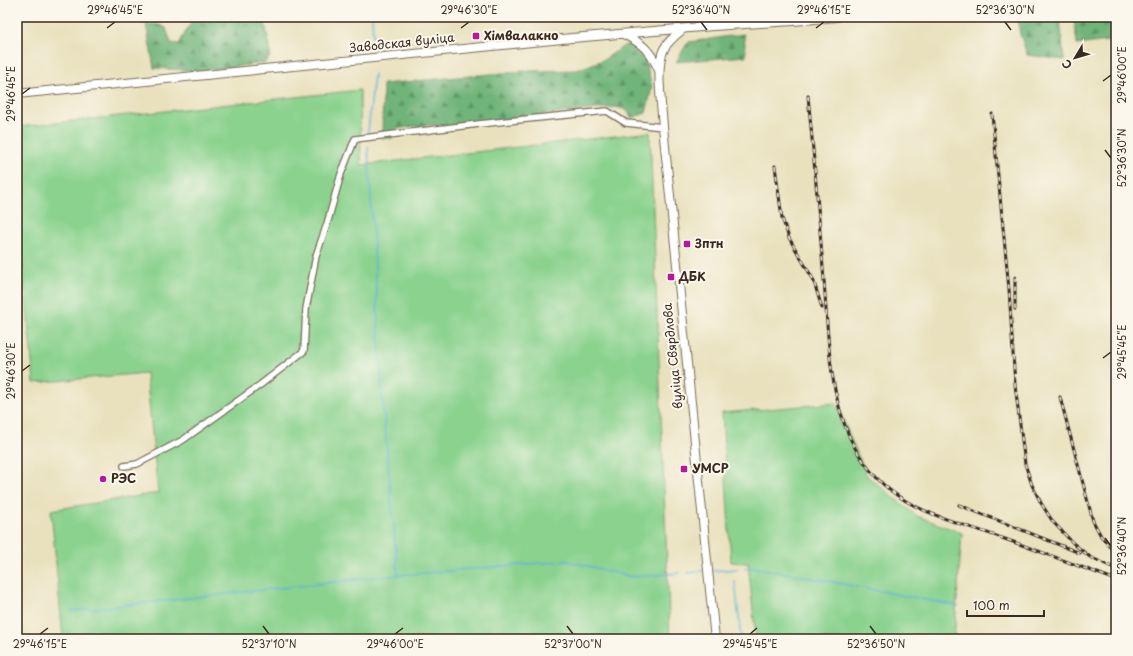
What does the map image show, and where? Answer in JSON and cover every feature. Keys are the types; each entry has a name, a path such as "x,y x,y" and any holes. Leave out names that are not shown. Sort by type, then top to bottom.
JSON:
{"main road":[{"name":"Заводская вуліца","path":"17,94 623,34 837,17"},
{"name":"вуліца Свярдлова","path":"683,29 671,39 663,50 660,70 663,127 715,639"},
{"path":"623,34 636,40 647,49 660,70"}],"street":[{"path":"124,466 137,464 183,440 260,386 304,351 306,309 316,256 341,174 355,139 607,111 626,123 663,127"}],"green space":[{"path":"194,17 264,17 270,48 270,57 264,63 200,71 154,68 146,24 159,25 166,28 171,43 179,44"},
{"path":"1018,17 1060,17 1064,60 1027,55 1020,34"},
{"path":"1074,17 1116,17 1116,40 1077,45"},
{"path":"744,34 746,56 676,62 689,42"},
{"path":"627,44 645,58 652,87 646,113 631,118 627,110 616,107 494,120 454,128 441,125 417,126 395,129 393,138 382,138 383,84 523,71 577,70 605,59"},
{"path":"360,90 361,165 650,132 670,639 63,639 51,510 158,493 146,373 34,383 17,206 17,127"},
{"path":"836,403 867,476 917,516 962,533 954,639 756,639 748,563 731,562 722,413"}],"waterway":[{"path":"372,18 374,54"},
{"path":"368,132 374,74"},
{"path":"368,147 383,406 398,575"},
{"path":"71,611 398,575 567,561 632,577 680,573"},
{"path":"745,568 759,568 958,606"},
{"path":"712,571 738,569"},
{"path":"688,573 703,571"},
{"path":"735,581 741,639"}],"railway":[{"path":"808,96 828,340 833,380 837,400 850,438 864,463 883,485 922,510 1116,580"},
{"path":"992,114 1009,289 1015,385 1025,464 1032,485 1053,522 1074,544 1090,557 1116,569"},
{"path":"775,166 782,218 789,238 813,279 822,308"},
{"path":"1015,277 1015,309"},
{"path":"1060,397 1093,521 1101,536 1116,554"},
{"path":"959,505 1080,553"}],"place":[{"name":"Хімвалакно","path":"476,36"},
{"name":"Зптн","path":"687,244"},
{"name":"ДБК","path":"671,277"},
{"name":"УМСР","path":"684,469"},
{"name":"РЭС","path":"103,479"}]}
